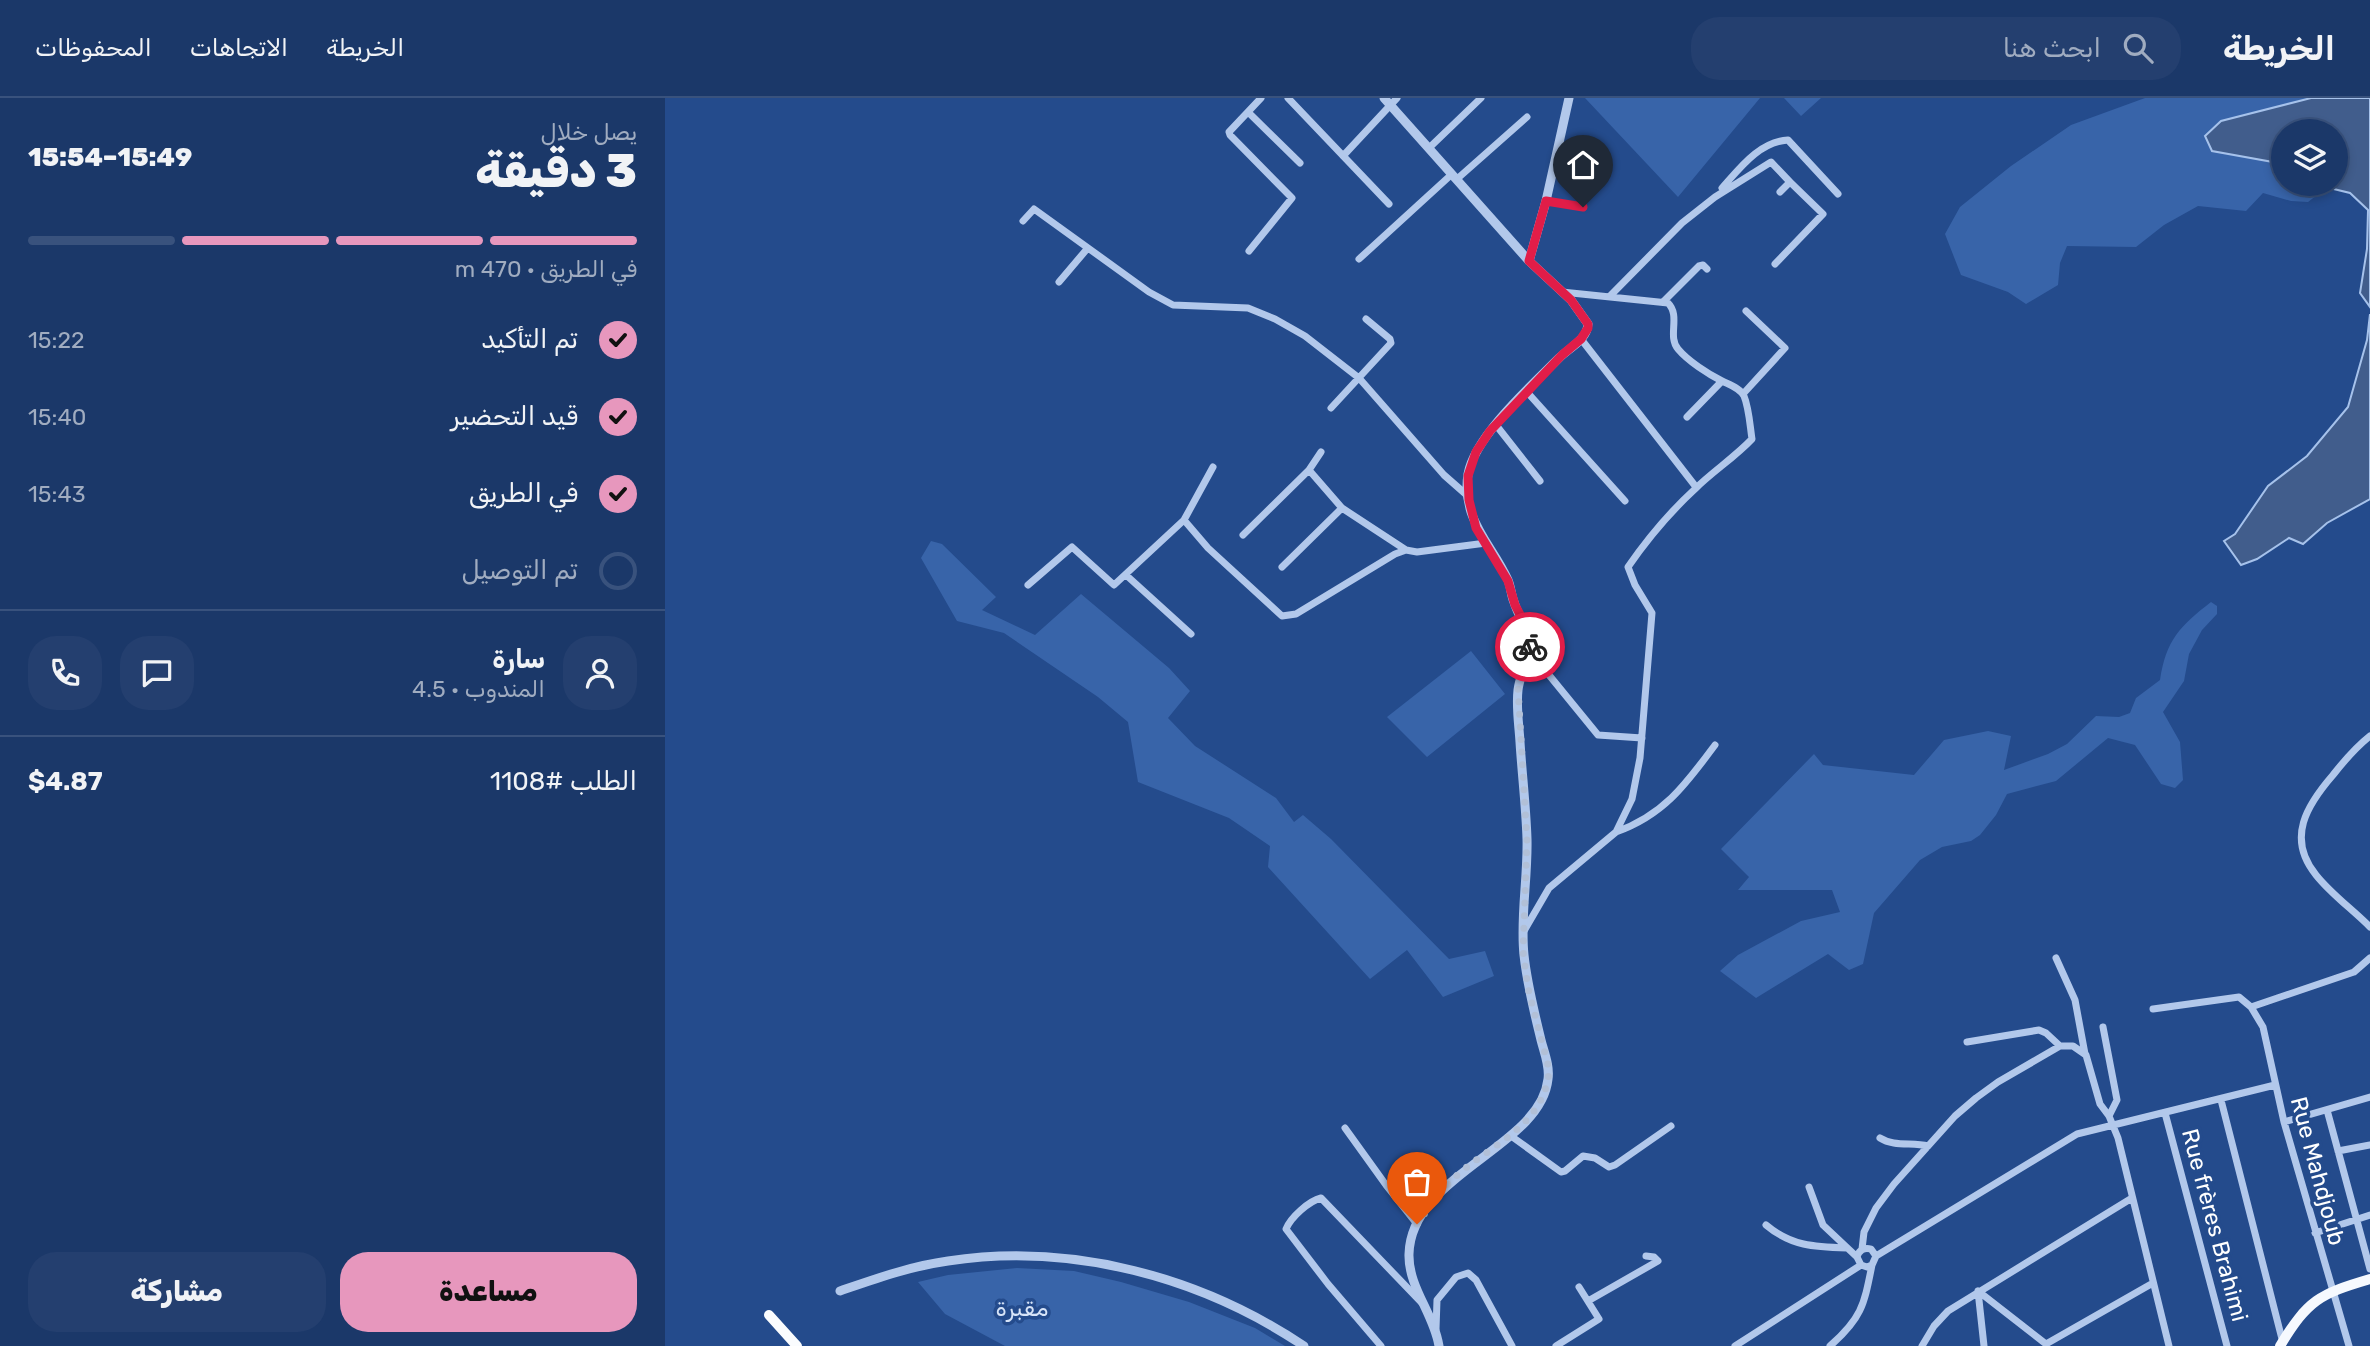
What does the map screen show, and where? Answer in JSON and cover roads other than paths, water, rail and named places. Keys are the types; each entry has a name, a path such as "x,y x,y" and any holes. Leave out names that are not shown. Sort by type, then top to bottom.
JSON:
{"highway":[{"path":"769,1315 797,1346"}],"main road":[{"path":"2282,1344 2311,1303 2332,1290 2370,1279"}],"street":[{"path":"1249,251 1292,198 1229,132 1261,98"},
{"path":"1288,98 1389,204"},
{"path":"1429,148 1481,98"},
{"path":"1529,261 1546,201 1569,98"},
{"path":"1343,156 1390,100 1529,261 1571,300 1588,324 1581,339 1562,355 1496,425 1476,452 1468,476 1469,497 1476,528 1508,581 1515,605 1526,626 1530,648 1518,688 1527,841 1523,951 1528,988 1549,1069 1541,1101 1511,1136 1452,1180 1417,1224 1410,1245 1410,1269 1422,1303 1436,1328"},
{"path":"1248,112 1300,163"},
{"path":"1359,259 1527,117"},
{"path":"1715,197 1755,154 1774,141 1787,140 1838,194"},
{"path":"1610,296 1682,223 1715,197 1771,162 1823,214 1775,264"},
{"path":"1780,192 1790,182"},
{"path":"1546,201 1583,207"},
{"path":"1023,221 1034,209 1149,292 1173,305 1248,308 1305,336 1359,378 1444,475 1469,497"},
{"path":"1059,282 1087,248"},
{"path":"1664,301 1699,266 1703,265 1707,270"},
{"path":"1562,292 1664,301 1674,309 1677,347 1743,394 1752,439 1734,458 1696,487 1653,530 1628,567 1635,585 1652,613 1642,738 1632,799 1616,832"},
{"path":"1743,394 1785,348 1746,311"},
{"path":"1331,408 1392,342 1366,319"},
{"path":"1581,339 1696,487"},
{"path":"1687,417 1722,381"},
{"path":"1527,392 1625,501"},
{"path":"1496,425 1540,481"},
{"path":"1243,535 1309,470 1321,452"},
{"path":"1028,585 1072,547 1114,585 1184,520 1213,467"},
{"path":"1309,470 1342,508 1406,551"},
{"path":"1282,567 1342,508"},
{"path":"1184,520 1209,548 1282,616 1296,614 1406,551 1486,543"},
{"path":"1126,575 1191,634"},
{"path":"1549,675 1598,734 1642,738"},
{"path":"2370,736 2324,785 2309,806 2302,825 2302,845 2315,874 2370,927"},
{"path":"1524,932 1549,888 1616,832 1637,824 1660,809 1689,779 1715,745"},
{"path":"2056,958 2075,1000 2099,1104 2113,1125 2169,1346"},
{"path":"2153,1009 2239,997 2245,999 2251,1007 2354,972 2370,958"},
{"name":"Rue Mahdjoub","path":"2251,1007 2263,1027 2284,1122 2349,1346"},
{"path":"2103,1027 2117,1100 2109,1116"},
{"path":"1966,1042 2039,1030 2060,1046"},
{"path":"1735,1346 1859,1261 1864,1232 1875,1208 1929,1146 1976,1098 2060,1046 2073,1046 2086,1055"},
{"path":"1830,1346 1846,1332 1861,1311 1876,1256 2077,1134 2275,1085"},
{"path":"2284,1122 2370,1097"},
{"path":"2221,1100 2282,1344"},
{"path":"2327,1110 2370,1269"},
{"name":"Rue frères Brahimi","path":"2165,1113 2227,1346"},
{"path":"1511,1136 1561,1172 1583,1156 1595,1158 1609,1167 1615,1165 1671,1126"},
{"path":"1345,1128 1417,1224"},
{"path":"1880,1138 1890,1144 1912,1143 1929,1146"},
{"path":"2338,1151 2370,1145"},
{"path":"1809,1187 1823,1225 1859,1261 1872,1265"},
{"path":"1381,1346 1301,1250 1286,1229 1288,1224 1308,1204 1321,1198 1422,1303"},
{"path":"1922,1346 1934,1326 1948,1311 2132,1198"},
{"path":"2315,1233 2370,1215"},
{"path":"1766,1225 1790,1241 1847,1248"},
{"path":"1862,1249 1871,1249 1876,1256"},
{"path":"840,1291 878,1278 948,1261 996,1256 1073,1258 1157,1277 1212,1296 1304,1346"},
{"path":"1588,1301 1657,1261 1654,1257 1646,1256"},
{"path":"1439,1346 1436,1328 1437,1300 1456,1277 1468,1273 1476,1280 1512,1346"},
{"path":"1978,1291 2047,1345 2153,1283"},
{"path":"1556,1346 1599,1319 1579,1287"},
{"path":"1978,1291 1984,1346"}],"park label":[{"name":"مقبرة","path":"1022,1308"}]}
